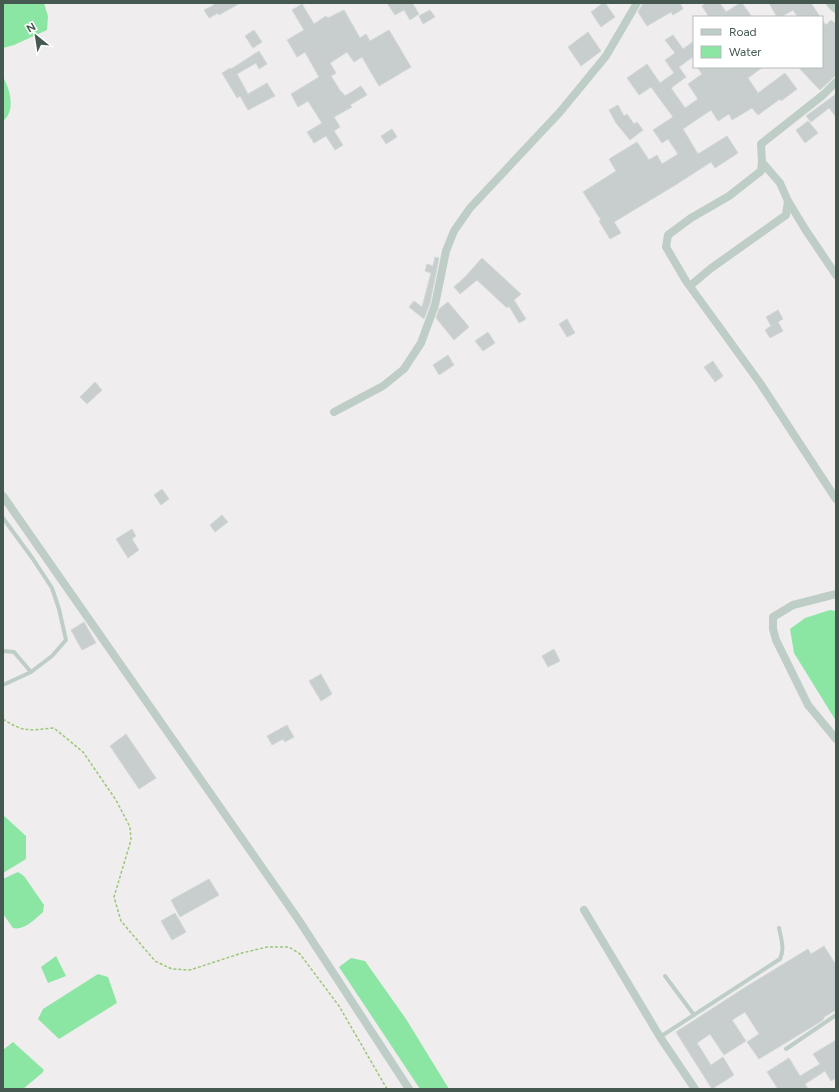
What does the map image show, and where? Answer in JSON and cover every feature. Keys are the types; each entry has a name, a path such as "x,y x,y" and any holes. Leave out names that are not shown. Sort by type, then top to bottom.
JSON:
{"street":[{"path":"334,412 383,386 404,369 421,343 435,305 446,251 454,231 470,208 560,112 606,56 637,3"},
{"path":"831,3 836,8"},
{"path":"836,82 823,95 761,144 761,171 729,196 691,218 668,235 666,247 690,286 760,383 836,499"},
{"path":"762,162 780,183 788,201 805,229 836,275"},
{"path":"690,286 710,269 786,215 788,201"},
{"path":"3,496 298,919 409,1089"},
{"path":"836,594 793,605 773,617 773,629 776,640 808,705 836,739"},
{"path":"584,910 660,1037 695,1089"}],"lane":[{"path":"3,518 52,588 59,609 66,640 52,656 31,672 3,685"},
{"path":"3,651 14,652 31,672"},
{"path":"660,1037 780,958 783,954 783,948 778,928"},
{"path":"665,976 694,1015"},
{"path":"786,1050 836,1015"}],"path":[{"path":"3,719 14,726 27,730 54,728 83,752 116,800 130,827 131,840 114,897 121,921 155,962 172,969 190,970 242,953 267,947 289,947 300,954 339,1006 387,1089"}],"water":[{"path":"3,3 44,3 48,16 47,30 14,45 3,48"},
{"path":"3,77 10,94 11,106 7,117 3,121"},
{"path":"830,610 836,611 836,721 794,653 790,629 805,618"},
{"path":"3,815 26,836 26,859 3,873"},
{"path":"18,872 24,876 44,905 43,912 29,924 21,928 13,928 3,914 3,879"},
{"path":"56,956 66,976 48,983 41,967"},
{"path":"351,958 365,961 406,1019 449,1089 420,1089 339,967"},
{"path":"98,974 108,977 117,1003 59,1039 38,1019 43,1009"},
{"path":"13,1042 44,1070 23,1089 3,1089 3,1050"}],"building":[{"path":"212,3 240,3 219,15 218,13 209,18 204,10 214,5"},
{"path":"387,3 415,3 413,4 419,14 410,20 404,10 395,15"},
{"path":"605,3 615,17 601,27 591,12"},
{"path":"645,3 680,3 683,9 673,15 671,12 647,26 638,12"},
{"path":"706,3 720,3 726,12 742,3 751,16 708,16 702,6"},
{"path":"769,3 811,3 819,16 797,16 793,10 783,16 776,16"},
{"path":"302,4 314,24 326,16 328,18 344,10 360,38 366,34 370,41 389,30 411,67 379,86 362,57 354,62 347,52 330,63 336,73 331,76 345,96 361,86 367,95 350,105 352,107 334,117 340,127 334,131 343,145 335,150 326,136 314,143 307,132 322,123 308,101 298,107 291,94 319,77 305,52 297,57 287,40 304,30 292,10"},
{"path":"430,10 435,17 423,24 419,16"},
{"path":"831,20 836,24 836,75 820,90 799,68 823,68 823,21 826,25"},
{"path":"254,30 262,42 253,48 245,36"},
{"path":"588,32 601,51 581,66 568,47"},
{"path":"673,35 683,49 693,42 693,57 679,67 686,77 671,88 685,108 698,99 688,84 702,74 698,68 762,68 748,78 758,93 785,73 797,89 758,115 752,108 732,120 729,114 718,121 711,110 683,129 698,154 727,136 738,153 715,168 711,162 614,222 621,233 610,239 599,221 601,220 583,192 616,171 609,159 637,142 649,160 657,155 662,164 678,154 668,139 662,143 653,130 673,117 651,87 639,95 627,78 647,64 660,83 674,73 665,60 675,53 665,40"},
{"path":"259,51 267,64 259,69 256,63 237,74 248,94 267,83 275,96 248,110 240,96 237,98 222,73"},
{"path":"836,94 836,117 829,108 811,122 806,116"},
{"path":"618,105 624,116 627,114 634,124 637,122 643,130 630,140 616,123 609,110"},
{"path":"808,121 818,133 805,143 796,130"},
{"path":"392,129 397,137 386,144 381,136"},
{"path":"435,257 439,258 430,303 424,319 409,307 414,301 422,307 431,273 425,271 427,264 433,266"},
{"path":"482,258 521,294 514,300 526,319 519,323 509,306 507,308 477,280 460,294 454,287"},
{"path":"448,302 469,327 454,340 436,318 439,309"},
{"path":"778,310 783,319 778,322 783,331 770,338 765,330 771,326 766,317"},
{"path":"567,319 575,333 567,337 559,324"},
{"path":"488,332 495,343 483,351 475,341"},
{"path":"448,355 454,365 439,375 433,365"},
{"path":"713,361 723,376 715,382 704,367"},
{"path":"95,382 102,390 87,404 80,397"},
{"path":"162,489 169,499 161,505 154,495"},
{"path":"222,515 228,522 215,532 210,525"},
{"path":"132,529 136,536 132,539 139,550 128,558 116,539"},
{"path":"84,622 96,643 82,650 71,630"},
{"path":"554,649 560,661 548,667 542,656"},
{"path":"321,674 332,694 321,701 309,681"},
{"path":"287,725 294,737 285,742 283,739 272,745 267,736"},
{"path":"126,734 156,778 139,789 110,746"},
{"path":"209,879 219,895 180,917 171,900"},
{"path":"175,913 186,932 172,940 161,921"},
{"path":"824,946 836,965 836,1010 824,1017 824,1019 820,1022 759,1059 747,1042 759,1034 745,1012 732,1020 746,1041 724,1055 710,1034 697,1043 711,1065 723,1057 734,1075 712,1089 676,1032 808,949 811,954"},
{"path":"836,1040 836,1078 831,1081 825,1071 805,1084 808,1089 778,1089 767,1072 789,1058 800,1076 820,1064 813,1054"}]}
